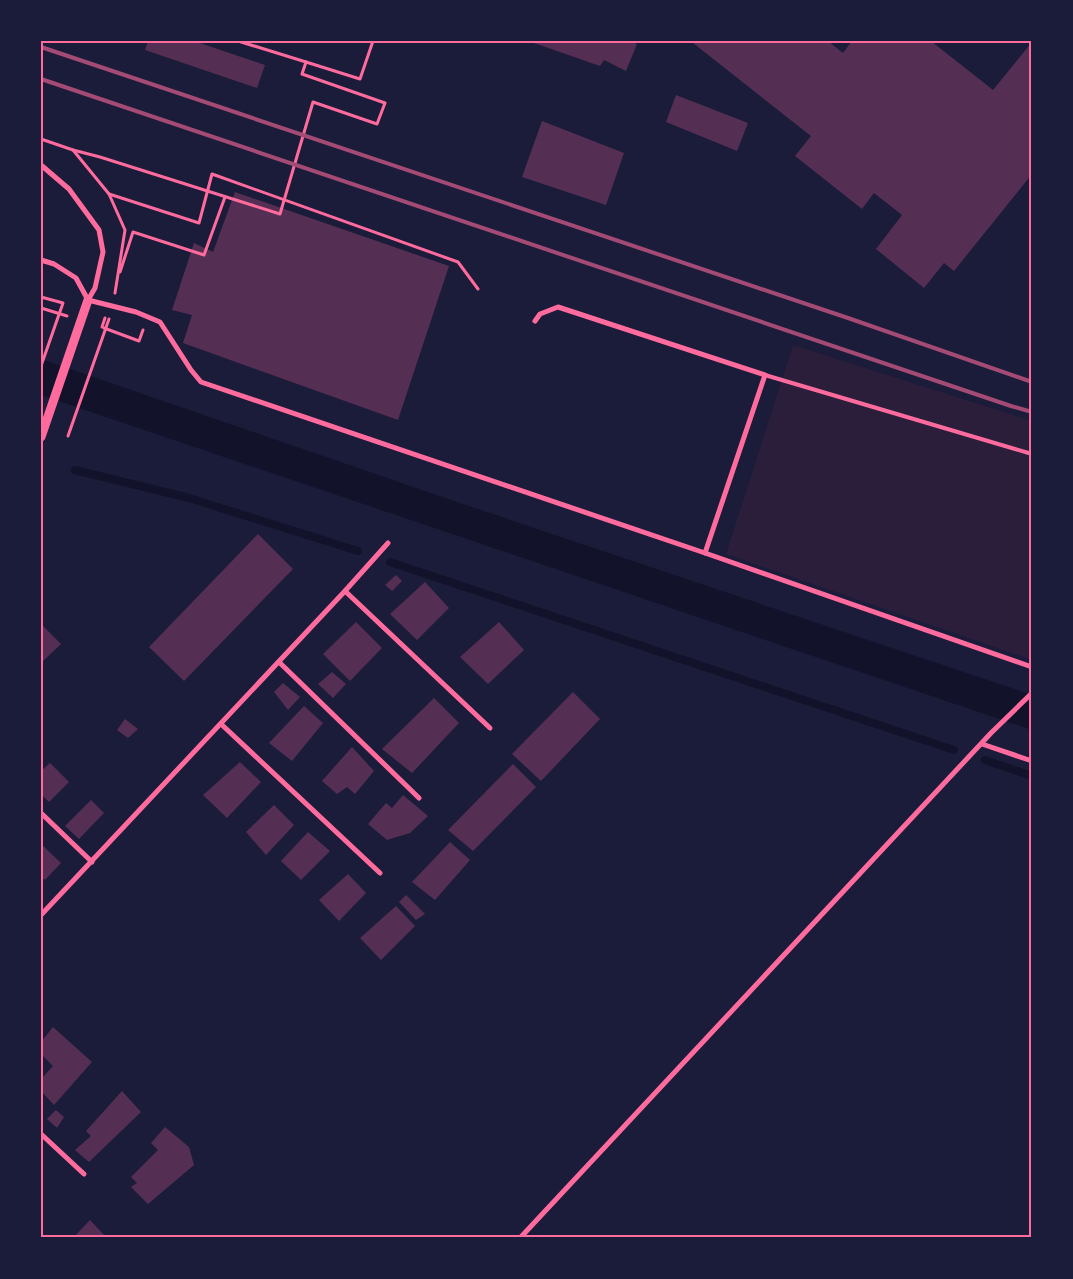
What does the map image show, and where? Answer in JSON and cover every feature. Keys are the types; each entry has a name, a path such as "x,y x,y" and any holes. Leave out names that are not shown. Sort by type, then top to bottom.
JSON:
{"street":[{"path":"41,165 68,189 99,230 103,252 95,288 88,300 74,339 43,433"},
{"path":"41,260 54,264 76,278 88,300 136,312 160,322 201,382 705,553 1032,667"},
{"path":"535,321 540,314 558,307 765,376 705,553"},
{"path":"41,915 388,543"},
{"path":"345,591 490,728"},
{"path":"279,662 419,798"},
{"path":"520,1238 991,733 1032,692"},
{"path":"221,724 380,873"},
{"path":"982,744 1032,761"},
{"path":"41,813 92,862"},
{"path":"41,1134 84,1174"}],"lane":[{"path":"765,376 1032,454"}],"path":[{"path":"238,41 360,79 373,41"},
{"path":"72,150 100,157 280,214 313,102 377,124 385,103 302,74 306,62"},
{"path":"109,194 199,223 212,174 458,262 478,289"},
{"path":"113,292 134,232 204,255 225,197"},
{"path":"41,297 63,303 41,366"},
{"path":"41,308 67,316"},
{"path":"107,310 102,327 139,340 144,330 135,327"},
{"path":"68,436 96,355"}],"shaded area":[{"path":"793,345 1032,421 1032,660 726,554"},
{"path":"41,359 451,500 1032,695 1032,730 41,395"}],"building":[{"path":"148,41 194,41 265,65 257,88 145,50"},
{"path":"630,41 637,44 626,71 604,60 600,66 531,42"},
{"path":"694,41 828,41 843,53 852,41 931,41 993,90 1032,42 1032,174 954,271 944,263 924,288 876,249 902,215 874,193 862,209 795,156 811,136 693,43"},
{"path":"676,95 748,123 737,151 666,122"},
{"path":"542,121 624,153 606,205 522,177"},
{"path":"235,192 449,266 398,420 183,343 192,315 172,310 194,243 213,252"},
{"path":"258,534 293,569 184,681 149,647"},
{"path":"396,575 402,581 392,591 385,585"},
{"path":"425,582 449,608 417,640 390,614"},
{"path":"356,622 382,648 350,681 323,654"},
{"path":"499,622 524,650 488,684 460,657"},
{"path":"41,624 61,644 41,663"},
{"path":"332,672 346,684 333,698 318,684"},
{"path":"283,683 300,697 288,710 274,692"},
{"path":"573,692 600,719 541,781 512,754"},
{"path":"434,698 459,723 412,773 382,749"},
{"path":"304,706 323,723 292,761 269,743"},
{"path":"125,719 138,729 128,738 117,730"},
{"path":"352,747 374,771 355,794 347,787 337,794 322,781"},
{"path":"240,762 261,782 227,818 203,795"},
{"path":"50,763 69,782 49,802 41,794 41,771"},
{"path":"513,764 536,787 473,851 448,830"},
{"path":"403,795 428,816 410,833 387,840 368,824 386,803 392,808"},
{"path":"91,800 104,813 79,839 65,826"},
{"path":"274,805 294,825 266,855 246,832"},
{"path":"308,832 330,851 301,880 281,861"},
{"path":"450,842 470,860 435,900 412,882"},
{"path":"41,844 61,863 45,880 41,877"},
{"path":"348,874 366,893 339,921 319,900"},
{"path":"406,895 425,914 416,920 399,902"},
{"path":"396,906 415,926 381,960 360,938"},
{"path":"53,1027 92,1062 54,1105 41,1091 41,1079 53,1066 41,1054 41,1042"},
{"path":"122,1091 141,1112 89,1162 75,1150 91,1136 86,1131"},
{"path":"56,1110 64,1117 57,1128 47,1119"},
{"path":"165,1127 189,1147 194,1165 148,1204 131,1187 137,1183 131,1177 158,1150 151,1143"},
{"path":"90,1220 107,1238 73,1238"}],"waterway":[{"path":"75,470 189,498 358,551"},
{"path":"390,562 954,750"},
{"path":"985,760 1032,776"}],"railway":[{"path":"41,47 848,318 1032,382"},
{"path":"41,79 1032,412"}]}
